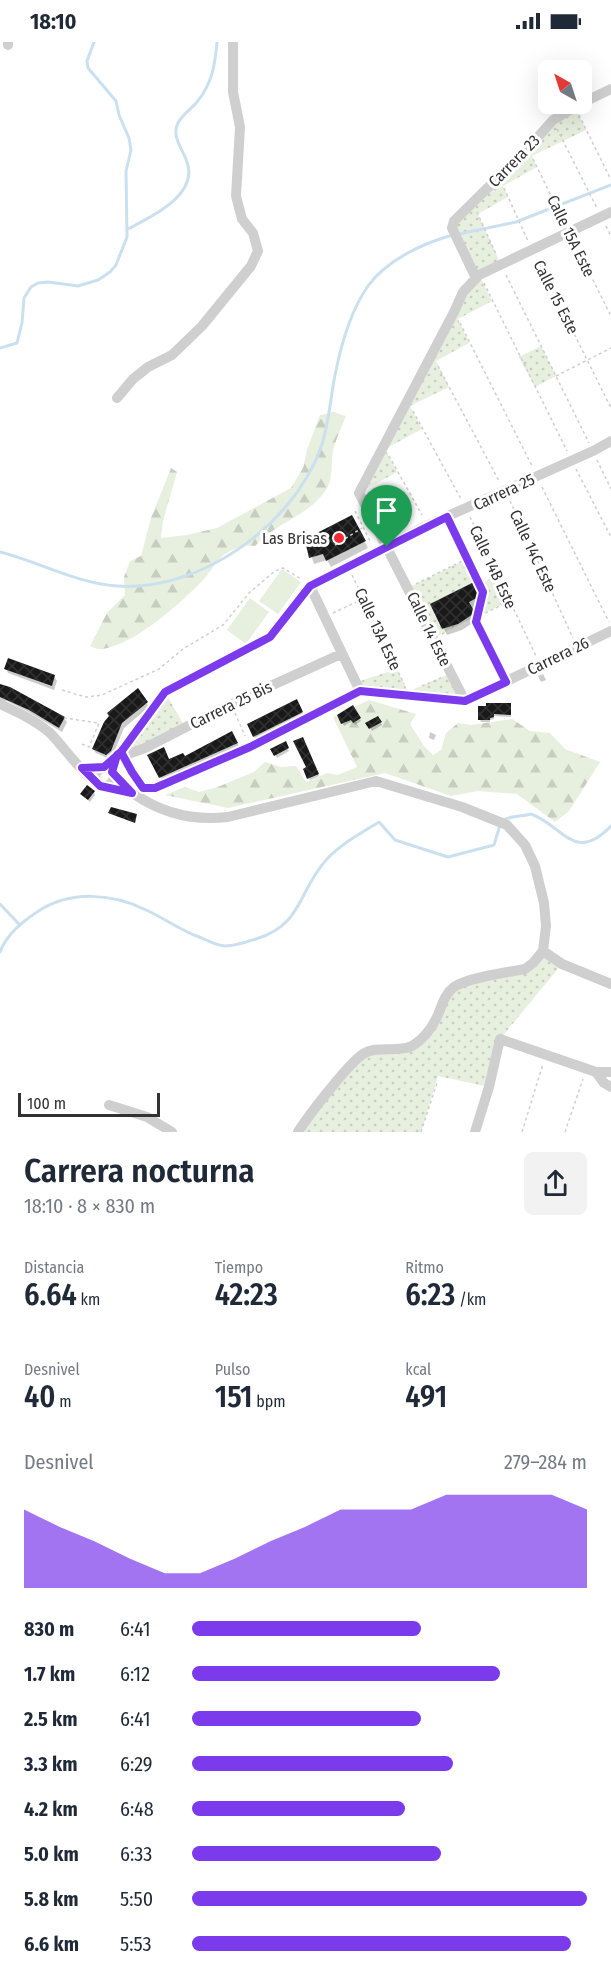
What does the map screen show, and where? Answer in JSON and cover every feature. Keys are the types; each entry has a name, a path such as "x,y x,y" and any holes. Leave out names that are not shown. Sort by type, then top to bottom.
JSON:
{"street":[{"path":"117,398 133,379 148,367 172,356 202,326 251,266 258,251 254,233 242,219 236,196 240,126 233,92 233,42"},
{"name":"Carrera 23","path":"592,98 611,89"},
{"name":"Carrera 23","path":"477,276 452,228 453,224 553,120 563,114"},
{"path":"477,276 606,214"},
{"name":"Calle 14 Este","path":"465,701 359,492 463,292 477,276"},
{"name":"Carrera 25","path":"108,770 165,692 270,637 310,586 428,525 505,492 611,441"},
{"path":"310,586 360,691"},
{"name":"Carrera 26","path":"465,701 611,631"},
{"name":"Carrera 25 Bis","path":"119,754 128,754 145,748 231,704 341,654"},
{"path":"119,754 143,788 155,788 250,747 360,691 465,701"},
{"path":"0,704 26,716 50,733 100,784 132,793 157,807 194,818 211,819 228,816 376,781 471,811 507,825 525,845 535,866 544,903 546,926 543,951 525,969 455,986 442,1003 437,1018 421,1039 410,1047 383,1049 363,1054 344,1073 298,1132"},
{"path":"82,768 108,770 132,793"},
{"path":"100,784 95,773 108,770"},
{"path":"100,784 111,784 108,770"},
{"path":"543,951 562,964 611,984"},
{"path":"475,1132 489,1087 500,1039 591,1070 611,1072"},
{"path":"591,1070 611,1087"},
{"path":"110,1105 147,1117 172,1132"}],"path":[{"path":"583,114 611,180"},
{"path":"553,120 606,214 611,236"},
{"name":"Calle 15A Este","path":"532,156 611,316"},
{"name":"Calle 15 Este","path":"502,186 611,408"},
{"path":"478,214 611,489"},
{"path":"477,276 535,387"},
{"path":"458,319 470,343"},
{"path":"556,376 611,348"},
{"name":"Calle 14C Este","path":"436,361 505,492 577,647"},
{"name":"Calle 14B Este","path":"410,406 466,509 540,665"},
{"path":"385,449 428,525"},
{"path":"355,511 373,546"},
{"path":"447,517 483,592 476,622 506,682"},
{"path":"605,524 611,537"},
{"path":"335,545 363,527"},
{"path":"408,588 466,559"},
{"name":"Calle 13A Este","path":"348,566 404,685"},
{"path":"62,690 86,697 102,695 159,669 183,649 224,625 249,593 275,571 283,568 288,570 310,586"},
{"path":"324,617 363,599"},
{"path":"433,638 509,601"},
{"path":"418,688 451,673"},
{"path":"231,704 250,747"},
{"path":"64,718 99,723 89,747 79,743"},
{"path":"522,1132 546,1054"},
{"path":"565,1132 591,1070"},
{"path":"421,1132 437,1083"}],"green space":[{"path":"567,114 579,114 586,130 532,156 537,167 503,186 508,197 478,214 501,265 479,275 492,301 458,319 469,343 436,361 449,387 410,406 422,429 385,449 397,472 359,493 476,278 454,221"},
{"path":"541,346 556,376 535,387 519,357"},
{"path":"333,412 346,416 334,447 329,484 312,506 263,538 255,546 240,547 225,554 183,599 144,631 116,645 101,649 90,646 107,613 125,595 124,577 130,561 141,556 151,518 171,468 177,472 163,521 161,538 217,528 291,488 303,468 320,415"},
{"path":"467,559 479,584 496,576 509,601 433,638 408,588","holes":["474,582 481,596 469,602 471,615 458,624 442,629 430,605"]},
{"path":"282,569 301,582 278,614 259,601"},
{"path":"250,598 269,612 246,644 227,630"},
{"path":"397,669 408,692 451,673 465,701 366,692 357,682"},
{"path":"165,692 185,727 121,752"},
{"path":"369,700 416,714 410,724 424,746 433,755 441,750 446,733 458,723 471,725 512,719 530,731 550,733 565,749 600,762 569,811 555,822 517,794 478,791 451,796 385,773 228,808 165,795 185,787 199,792 215,788 254,772 265,762 281,767 296,766 306,782 327,773 338,775 357,767 333,717"},
{"path":"543,951 562,964 500,1039 489,1087 438,1076 421,1132 298,1132 363,1054 421,1039 455,986 525,969"}],"building":[{"name":"Las Brisas","path":"352,515 366,541 326,561 323,554 309,558 306,545 317,542 313,535"},
{"path":"474,582 481,596 469,602 475,613 458,624 442,629 430,604"},
{"path":"8,658 55,675 52,686 4,669"},
{"path":"0,684 10,687 65,717 59,728 29,710 0,697"},
{"path":"138,688 148,702 122,723 111,751 106,755 92,749 109,716 107,713"},
{"path":"297,699 303,712 253,737 247,724"},
{"path":"486,703 511,703 511,715 494,714 490,720 478,720 478,706 486,706"},
{"path":"353,705 361,718 353,723 351,720 341,724 337,715"},
{"path":"378,716 382,722 369,729 365,723"},
{"path":"232,731 238,743 159,778 147,755 164,747 169,759 183,753 185,756"},
{"path":"303,737 319,774 307,779 303,769 306,767 293,741"},
{"path":"286,741 289,748 274,756 270,749"},
{"path":"87,785 95,791 88,800 80,794"},
{"path":"111,807 137,814 135,823 108,813"}],"waterway":[{"path":"0,348 17,343 22,323 24,298 31,287 38,283 48,282 78,286 98,280 116,265 127,237 126,171 131,150 129,138 119,115 116,101 88,68 87,61 94,42"},
{"path":"128,229 171,203 186,185 189,174 187,162 177,138 176,128 206,88 214,66 217,42"},
{"path":"459,234 516,222 611,185"},
{"path":"0,552 72,577 117,586 148,585 179,578 210,566 238,549 265,528 288,505 306,478 320,450 344,340 352,317 368,286 385,268 406,254 453,235"},
{"path":"503,820 531,814 578,842 588,842 611,826"},
{"path":"0,952 16,929 37,912 63,900 91,896 133,904 185,931 219,945 241,944 272,933 283,925 299,905 310,882 327,859 379,822 395,840 448,857 494,845 500,825"},
{"path":"0,904 19,924"}],"place":[{"name":"Las Brisas","path":"339,538"}],"route":[{"path":"387,547 310,586 270,637 165,692 121,752 117,755 104,767 82,768 100,786 132,793 112,772 117,755 121,752 143,788 155,788 250,747 360,691 465,701 506,682 476,622 483,592 447,517 387,547"}]}
